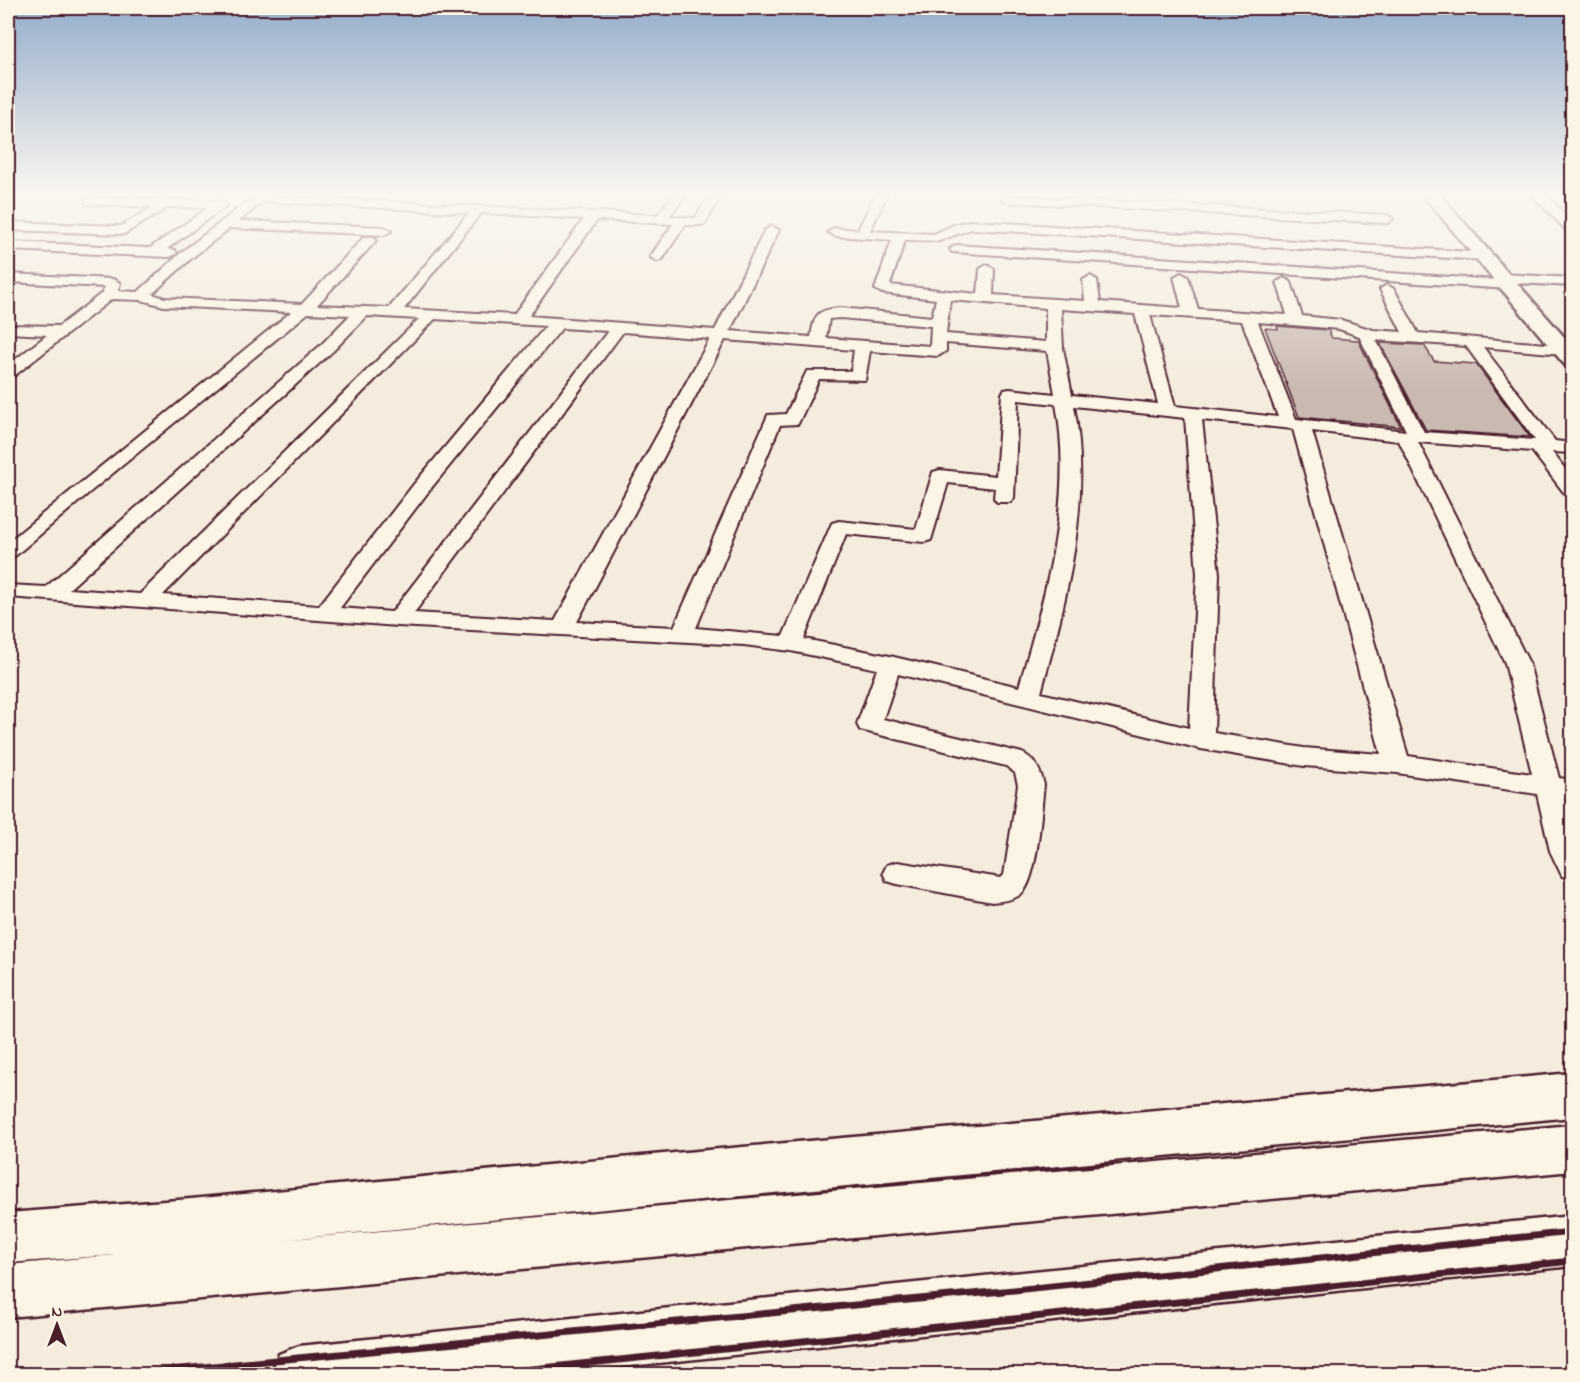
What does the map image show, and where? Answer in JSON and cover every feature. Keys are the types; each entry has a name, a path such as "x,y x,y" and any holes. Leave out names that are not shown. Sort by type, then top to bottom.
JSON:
{"main road":[{"path":"1486,259 1568,354"},
{"path":"8,1238 191,1224 652,1179 1572,1095"},
{"path":"8,1291 1572,1148"},
{"path":"299,1374 1572,1241"}],"street":[{"path":"142,296 182,259"},
{"path":"8,552 83,488 307,307 351,259"},
{"path":"394,312 437,259"},
{"path":"519,320 562,259"},
{"path":"562,628 720,335 757,259"},
{"path":"873,315 891,259"},
{"path":"1137,259 1506,281 1572,282"},
{"path":"985,298 987,269"},
{"path":"1181,277 1191,312"},
{"path":"8,278 113,283 109,296"},
{"path":"1090,280 1093,305"},
{"path":"1284,282 1296,320"},
{"path":"882,289 1296,320 1341,325 1365,333 1568,354"},
{"path":"1387,289 1412,337"},
{"path":"8,373 60,331 109,296 142,296 164,302 307,307 558,322 938,351 945,295"},
{"path":"1028,698 1055,601 1069,508 1071,448 1066,400 1054,347 1053,302"},
{"path":"1141,308 1168,411"},
{"path":"52,593 327,348 364,310"},
{"path":"818,342 822,318 826,314 840,313 873,315 939,330 1054,347"},
{"path":"145,601 432,314"},
{"path":"1248,317 1295,424 1396,764"},
{"path":"325,613 420,488 558,322"},
{"path":"398,619 620,327"},
{"path":"8,329 60,331"},
{"path":"1365,333 1517,663 1560,788 1564,851 1572,868"},
{"path":"1472,343 1572,490"},
{"path":"683,633 774,419 792,420 813,374 859,376 863,345"},
{"path":"791,644 839,527 924,536 940,476 1004,490 1010,394 1412,437 1572,448"},
{"path":"1193,414 1208,574 1201,740"},
{"path":"8,591 398,619 683,633 791,644 890,664 1201,740 1304,757 1396,764 1560,788"},
{"path":"890,664 869,724 1013,759 1024,765 1031,785 1018,876 1008,890 992,890 897,873"}],"building":[{"path":"1277,326 1328,330 1332,338 1358,340 1401,427 1299,417 1265,328 1278,329"},
{"path":"1380,343 1424,345 1434,361 1476,364 1530,437 1426,430"}],"railway":[{"path":"129,1374 1014,1290 1572,1232"},
{"path":"485,1374 1572,1261"}]}
